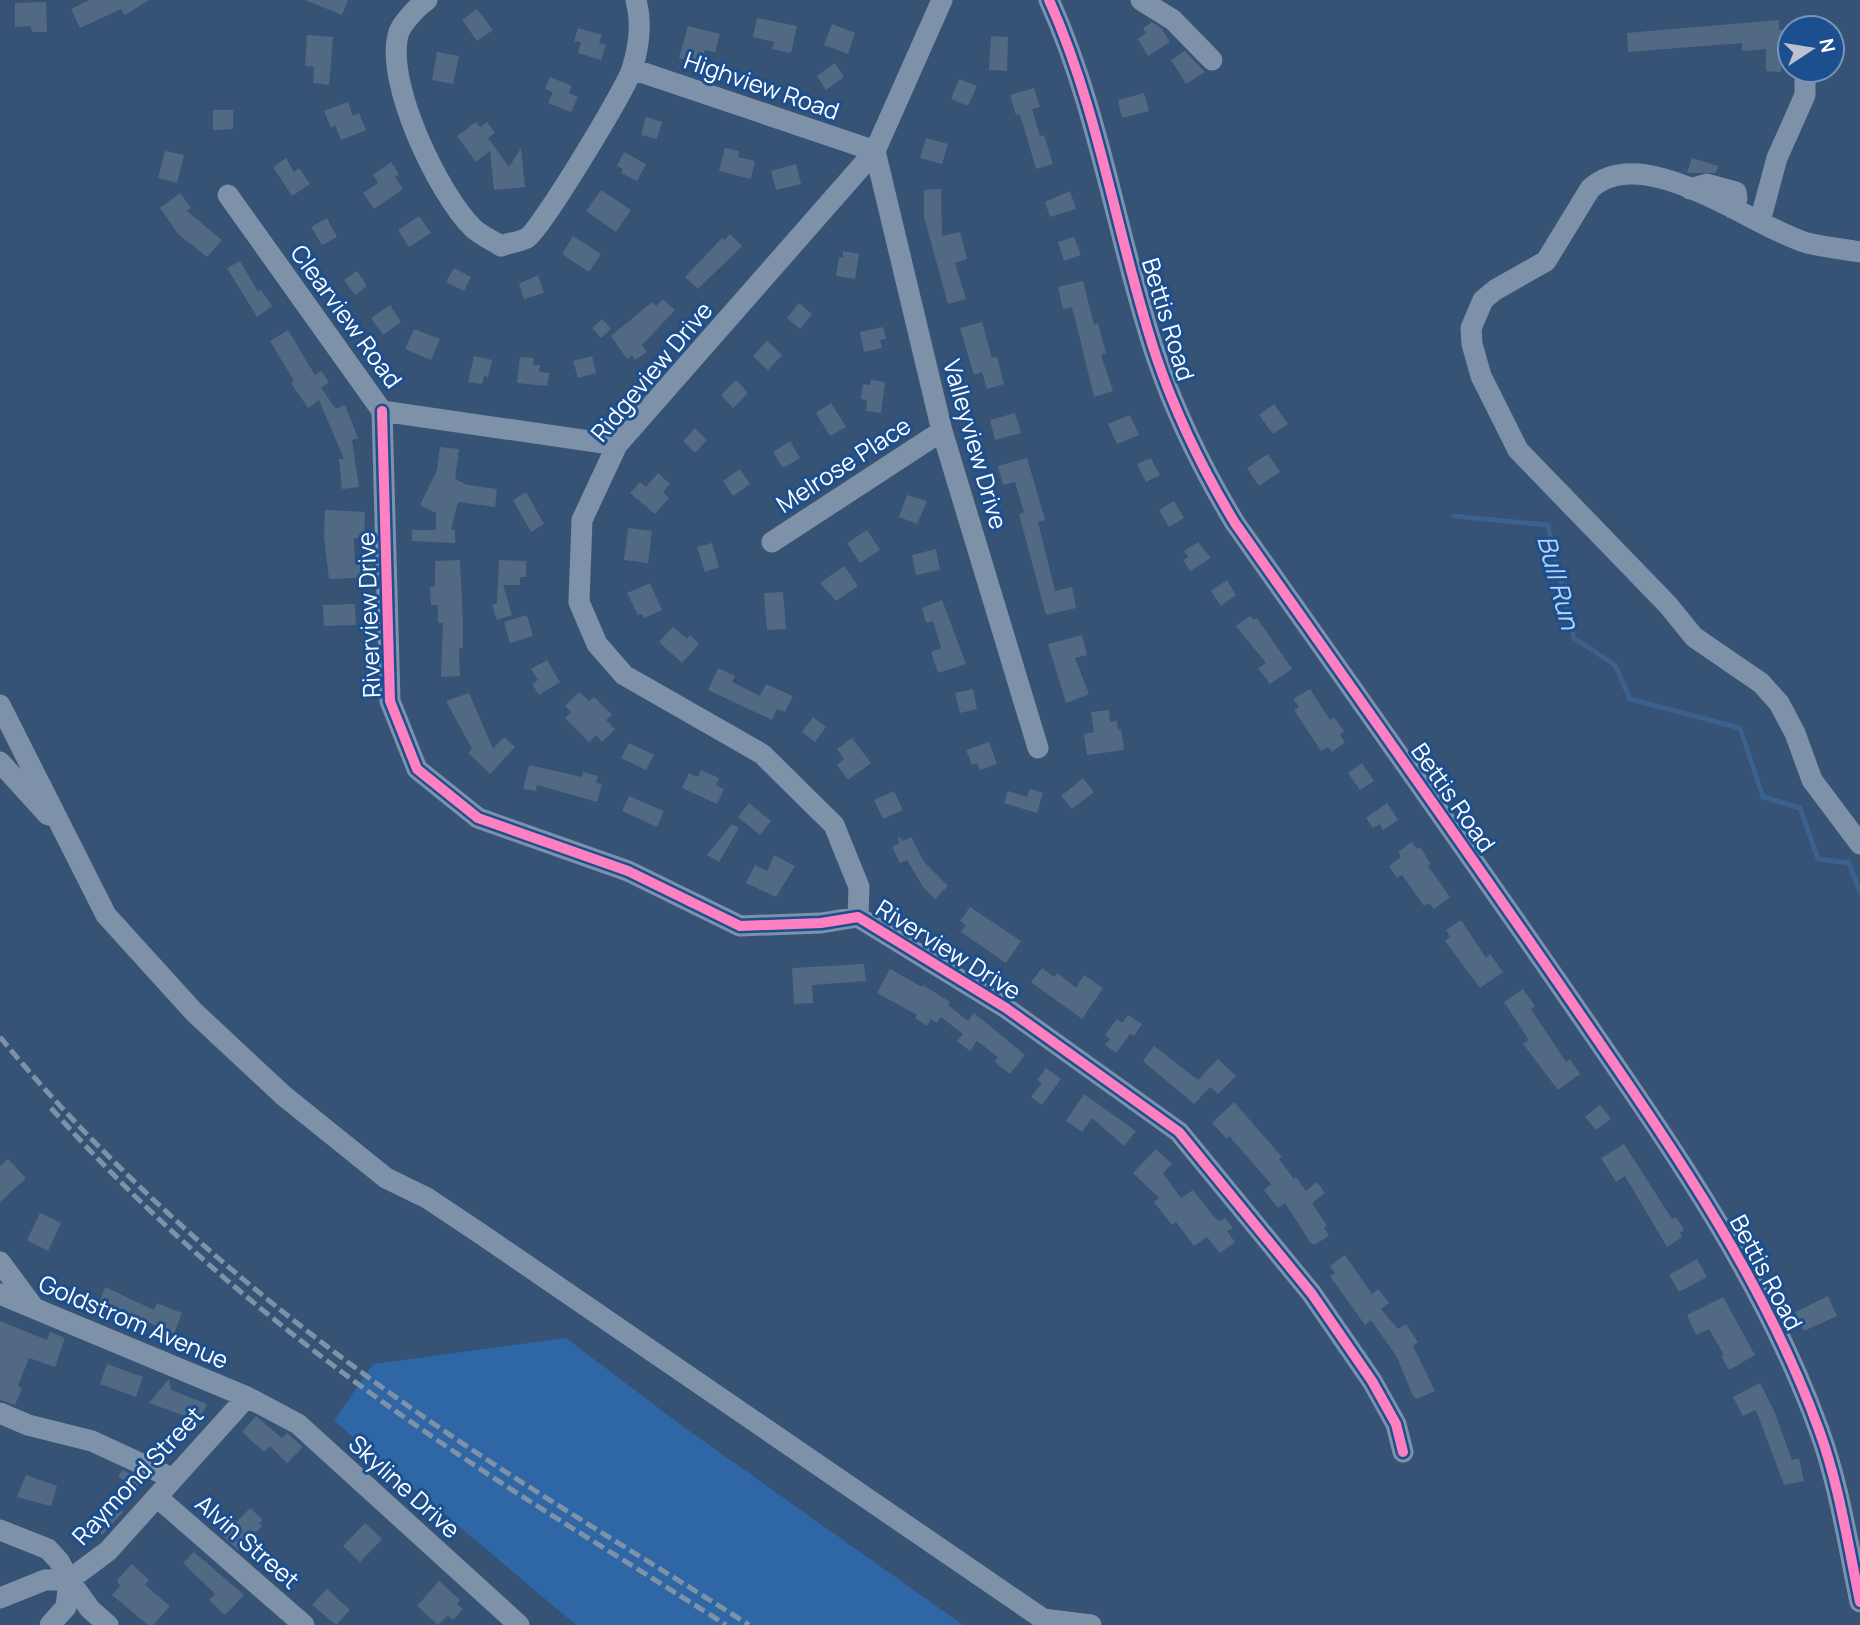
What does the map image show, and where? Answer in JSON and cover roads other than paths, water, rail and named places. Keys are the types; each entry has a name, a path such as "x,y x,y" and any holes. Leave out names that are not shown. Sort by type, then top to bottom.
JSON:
{"street":[{"path":"427,0 399,32 397,72 407,111 437,178 474,229 501,246 528,238 547,215 617,102 632,69 640,16 636,0"},
{"name":"Ridgeview Drive","path":"858,917 859,887 834,825 762,754 624,675 597,644 579,602 582,520 617,445 875,151 942,0"},
{"name":"Bettis Road","path":"1049,0 1072,57 1156,355 1205,473 1235,523 1646,1110 1733,1251 1795,1371 1820,1432 1860,1602"},
{"path":"1141,0 1173,20 1212,60"},
{"name":"Highview Road","path":"632,69 875,151"},
{"path":"1760,221 1777,158 1805,95 1805,84"},
{"name":"Valleyview Drive","path":"875,151 942,431 1038,748"},
{"path":"1860,252 1806,243 1690,189 1646,175 1625,173 1596,182 1546,261 1494,290 1483,300 1471,328 1475,358 1518,450 1668,605 1694,637 1761,683 1779,703 1795,733 1812,780 1860,845"},
{"name":"Clearview Road","path":"228,195 382,411 617,445"},
{"name":"Riverview Drive","path":"382,411 390,701 417,769 478,818 628,872 740,926 821,923 858,917 1006,1008 1179,1132 1319,1305 1372,1381 1395,1424 1403,1452"},
{"name":"Melrose Place","path":"772,542 942,431"},
{"path":"0,705 106,915 194,1012 284,1096 386,1178 427,1198 481,1234 1045,1622 1091,1625"},
{"path":"0,762 60,826"},
{"path":"0,1262 34,1308"},
{"name":"Goldstrom Avenue","path":"0,1294 247,1397"},
{"name":"Raymond Street","path":"50,1625 66,1607 69,1580 108,1551 247,1397"},
{"name":"Skyline Drive","path":"247,1397 298,1424 519,1625"},
{"path":"0,1413 28,1425 92,1441 172,1478"},
{"name":"Alvin Street","path":"157,1497 304,1625"},
{"path":"0,1530 48,1549 60,1561 69,1580 90,1609 108,1625"},
{"path":"0,1598 45,1580 69,1580"}],"waterway":[{"name":"Bull Run","path":"1454,516 1548,525 1574,638 1615,665 1630,699 1740,728 1763,797 1800,808 1818,859 1849,863 1860,892"}],"railway":[{"path":"0,1037 92,1139 142,1188 193,1236 301,1326 452,1436 536,1492 749,1625"},
{"path":"51,1108 178,1237 317,1353 491,1476 726,1625"}]}
